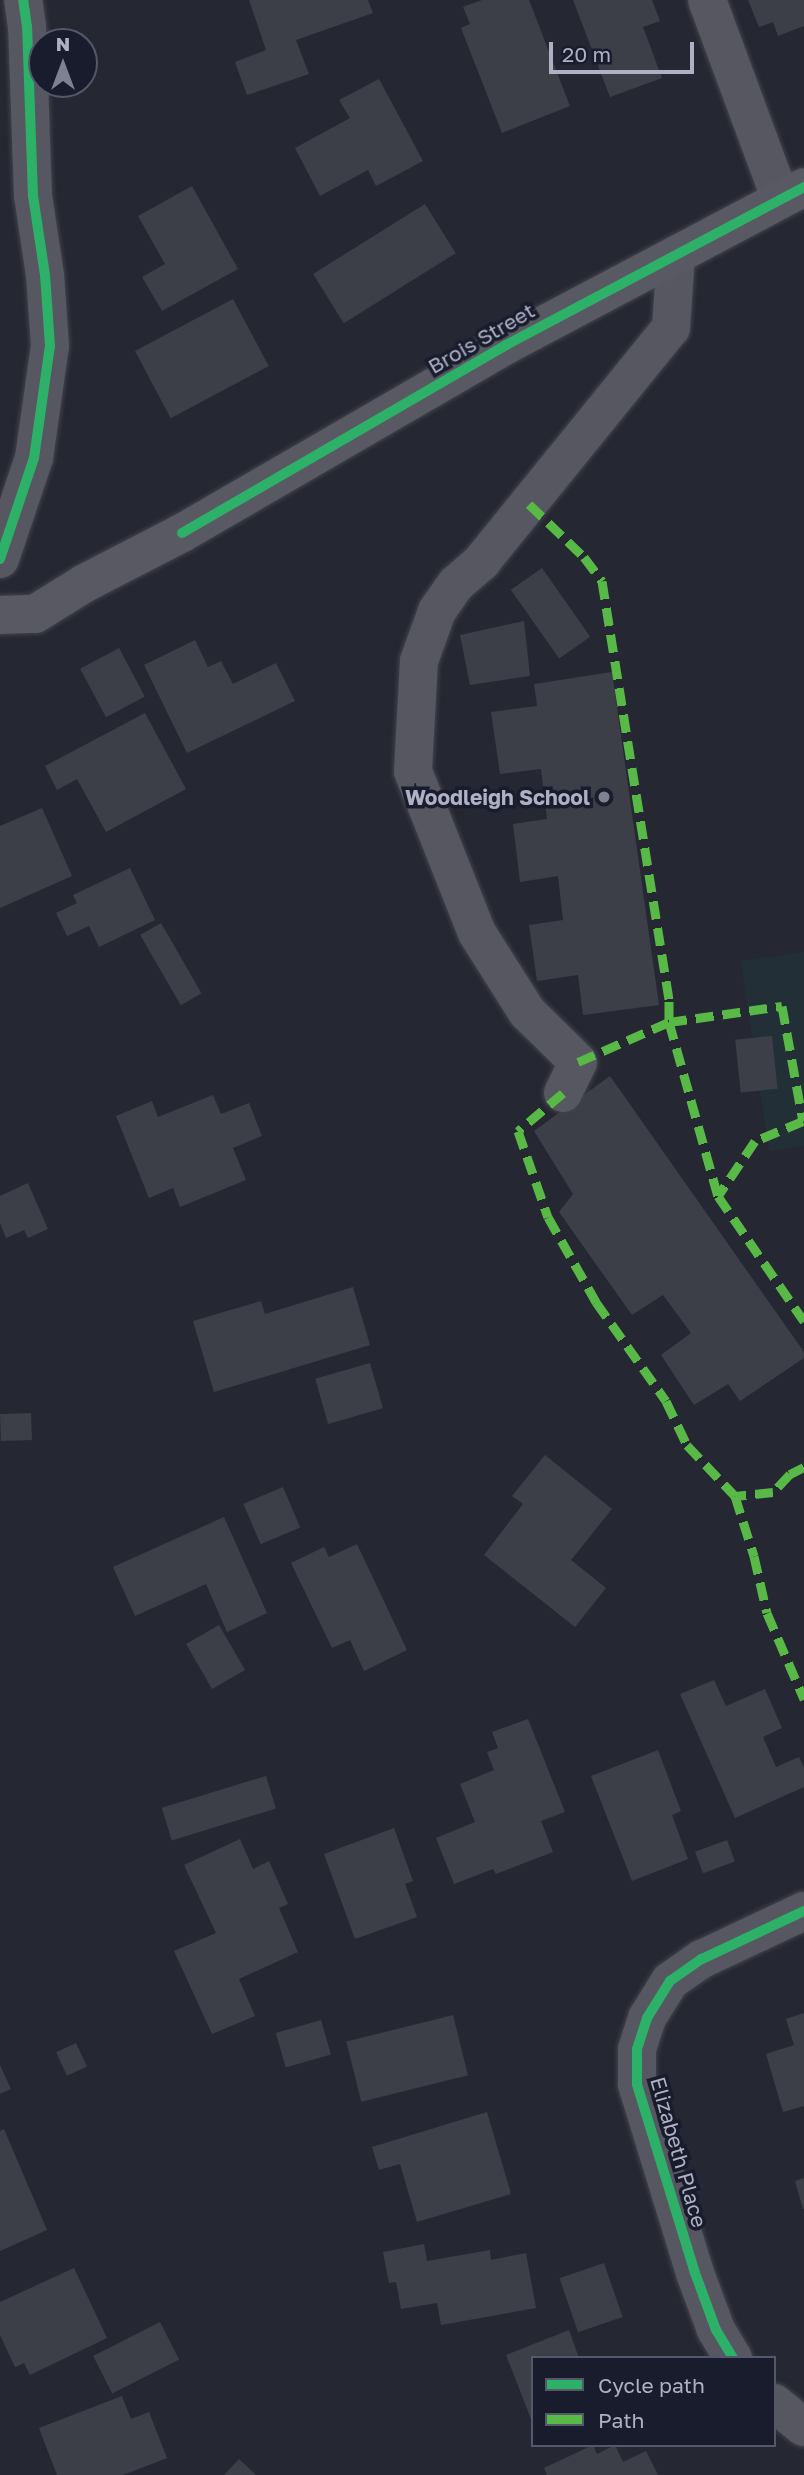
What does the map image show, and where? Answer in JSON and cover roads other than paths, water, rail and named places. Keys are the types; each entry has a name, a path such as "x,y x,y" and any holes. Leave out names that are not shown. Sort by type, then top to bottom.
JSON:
{"main road":[{"name":"Brois Street","path":"0,615 35,614 217,513 506,345 792,192"}],"street":[{"path":"0,559 34,458 50,346 45,275 33,196 27,27 23,0"},
{"path":"707,0 792,192"},
{"path":"563,1093 578,1062 527,1012 477,933 414,771 419,661 437,611 456,584 482,561 671,328 676,255"},
{"name":"Elizabeth Place","path":"732,2356 716,2330 695,2273 637,2084 637,2049 647,2018 670,1981 702,1959 804,1911"},
{"path":"776,2405 804,2427"}],"place":[{"name":"Woodleigh School","path":"604,797"}]}
